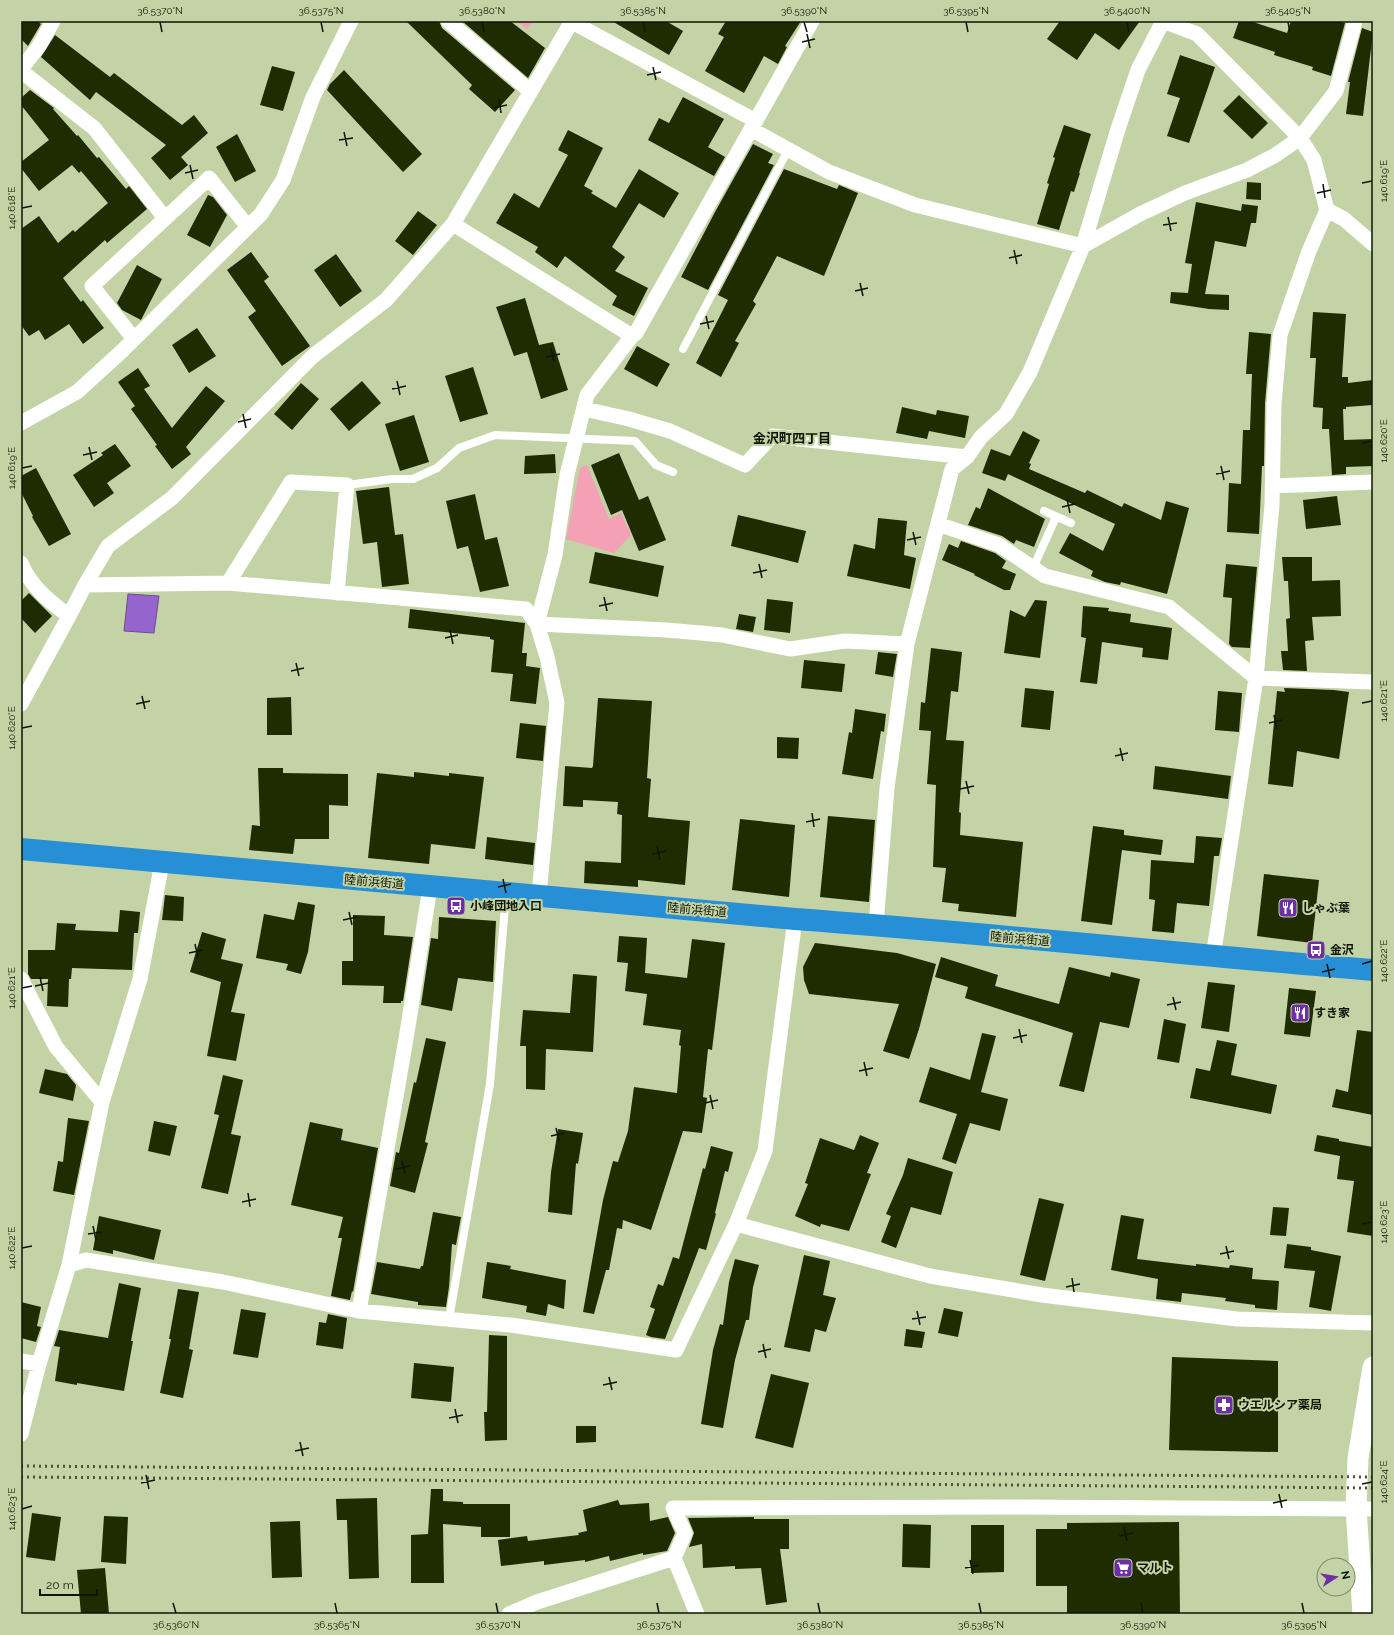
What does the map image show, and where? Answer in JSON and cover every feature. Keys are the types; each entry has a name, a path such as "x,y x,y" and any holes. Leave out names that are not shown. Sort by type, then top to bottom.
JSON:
{"highway":[{"name":"陸前浜街道","path":"21,849 430,887 539,895 1213,957 1373,970"}],"street":[{"path":"53,21 39,46 21,70 94,128 165,218"},
{"path":"21,423 77,392 134,339 261,214 283,180 313,97 351,21"},
{"path":"448,21 530,91"},
{"path":"21,704 85,585 108,546 172,498 313,356 386,300 453,224 572,21 754,125 788,150 829,172 915,205 1083,246 1140,214 1186,193 1247,170 1274,156 1300,138 1336,92 1355,21"},
{"path":"537,624 555,555 568,475 587,395 632,336 636,333 812,21"},
{"path":"876,925 888,788 907,644 952,469 967,457 981,437 1006,414 1030,372 1083,246 1118,129 1138,70 1163,21 1199,28 1300,138 1314,160 1327,210 1309,251 1280,335 1274,404 1272,505 1256,678 1213,957"},
{"path":"134,339 92,286 209,178 248,227"},
{"path":"1327,210 1344,219 1373,244"},
{"path":"453,224 632,336"},
{"path":"584,410 629,419 670,431 745,465 772,436 967,457"},
{"path":"228,583 291,482 347,485 337,593"},
{"path":"1272,486 1373,482"},
{"path":"938,524 999,545 1045,576 1169,607 1256,678 1373,682"},
{"path":"21,563 25,572 45,598 69,616"},
{"path":"85,585 228,583 526,609 537,624 547,657 557,703 539,895"},
{"path":"537,624 666,630 708,634 790,649 845,641 907,644"},
{"path":"21,1434 39,1364 69,1265 102,1102 140,979 162,862"},
{"path":"359,1311 407,1033 430,887"},
{"path":"69,1265 86,1260 223,1282 359,1311 511,1325 676,1350 736,1224 765,1151 795,919"},
{"path":"21,979 56,1047 102,1102"},
{"path":"736,1224 930,1276 1042,1294 1237,1318 1373,1323"},
{"path":"21,1361 39,1364"},
{"path":"1363,1614 1365,1508 1358,1458 1369,1421 1373,1367"},
{"path":"697,1614 674,1558 685,1533 673,1508 1365,1508"},
{"path":"509,1614 536,1602 674,1558"}],"lane":[{"path":"683,349 788,150"},
{"path":"347,485 392,479 414,479 437,468 459,448 496,435 635,441 656,465 673,472"},
{"path":"1044,511 1071,524"},
{"path":"1033,568 1056,517"},
{"path":"449,1319 490,1084 506,893"}],"shaded area":[{"path":"517,21 534,21 527,29"},
{"path":"587,465 609,519 621,513 631,535 614,553 566,539 580,468"},
{"path":"128,594 159,596 154,633 124,631"}],"building":[{"path":"21,21 37,21 41,24 28,46 21,39"},
{"path":"406,21 439,21 442,28 515,90 495,112 469,89 472,85"},
{"path":"462,21 510,21 545,48 528,78"},
{"path":"612,21 666,21 683,31 669,55"},
{"path":"726,21 801,21 785,46 787,47 778,64 764,56 744,93 705,71 724,37 718,34"},
{"path":"1060,21 1140,21 1119,50 1095,33 1077,60 1047,39"},
{"path":"1239,21 1250,21 1287,33 1291,21 1337,21 1345,23 1331,76 1312,70 1313,67 1274,55 1275,52 1233,38"},
{"path":"1362,28 1373,32 1363,116 1346,114 1350,82 1348,82"},
{"path":"55,35 110,77 114,73 182,125 194,115 208,133 181,157 188,165 170,180 151,158 166,145 96,92 90,100 41,57"},
{"path":"1180,55 1215,67 1189,143 1167,136 1180,98 1167,94"},
{"path":"272,66 295,72 283,111 260,105"},
{"path":"344,70 422,154 403,172 327,90 330,84"},
{"path":"30,90 54,108 53,109 77,136 78,135 97,158 99,157 126,189 129,186 147,209 107,243 105,240 63,278 81,302 83,300 104,328 83,344 69,324 45,340 39,330 29,336 21,325 21,229 39,216 58,243 73,230 75,232 108,203 81,171 79,173 72,165 39,191 21,168 21,162 49,140 21,105 21,98"},
{"path":"1239,95 1268,123 1252,139 1223,111"},
{"path":"683,97 724,119 708,147 725,157 714,176 648,140 659,118 669,123"},
{"path":"1064,125 1091,134 1074,192 1071,191 1059,230 1037,224 1049,184 1047,183 1055,158 1053,157"},
{"path":"568,130 603,148 584,186 593,191 591,193 616,208 639,169 679,193 664,218 639,203 612,247 625,257 615,271 648,288 634,316 612,305 617,296 565,256 557,268 535,252 538,247 496,223 514,193 539,208 568,155 558,150"},
{"path":"237,134 256,171 235,182 216,147"},
{"path":"753,144 773,154 768,163 774,165 708,290 681,277"},
{"path":"784,169 837,189 839,185 858,193 824,276 777,256 753,301 756,304 735,341 739,343 721,377 696,363 728,300 718,295"},
{"path":"1247,182 1261,183 1261,200 1246,199"},
{"path":"208,195 213,197 227,215 210,247 187,235"},
{"path":"1196,202 1241,211 1242,204 1258,206 1256,223 1251,223 1246,247 1215,241 1205,294 1229,295 1229,310 1209,309 1170,303 1171,292 1188,293 1192,264 1185,263"},
{"path":"418,211 437,225 413,255 395,241"},
{"path":"251,252 269,277 264,281 310,346 282,366 248,317 256,311 227,270"},
{"path":"336,254 362,291 340,307 314,270"},
{"path":"137,265 162,279 141,320 122,310 117,303"},
{"path":"525,298 539,345 553,342 568,390 541,399 527,352 514,356 496,307"},
{"path":"1313,312 1346,314 1342,377 1348,377 1348,383 1373,380 1373,405 1346,407 1346,409 1343,409 1344,440 1373,439 1373,466 1346,467 1346,474 1332,475 1329,429 1322,429 1323,408 1313,407 1316,358 1310,358"},
{"path":"197,328 216,356 189,373 172,345"},
{"path":"1249,332 1271,334 1265,403 1264,466 1262,466 1259,534 1227,532 1229,483 1241,484 1243,430 1250,430 1252,374 1246,374"},
{"path":"637,346 670,364 657,387 624,369"},
{"path":"473,367 488,414 460,422 445,376"},
{"path":"138,368 150,386 144,389 172,428 206,386 225,401 186,447 191,454 172,469 131,409 135,406 118,382"},
{"path":"362,381 381,403 349,431 330,409"},
{"path":"301,383 319,399 292,430 274,414"},
{"path":"902,407 936,415 937,410 969,416 965,438 929,431 927,439 896,433"},
{"path":"414,415 429,462 400,471 385,424"},
{"path":"1023,431 1040,440 1029,463 1031,464 1029,469 1085,493 1087,490 1122,507 1124,503 1161,520 1166,501 1189,508 1167,594 1121,582 1120,585 1105,582 1091,576 1093,571 1059,553 1070,533 1103,551 1115,524 1008,474 1005,481 982,473 991,449 1010,456"},
{"path":"115,444 131,466 107,483 114,493 94,507 73,475 103,455 101,453"},
{"path":"619,453 639,500 648,496 666,540 639,551 622,510 611,515 591,465"},
{"path":"555,454 556,473 524,474 525,456"},
{"path":"36,468 71,534 49,546 32,517 33,516 21,492 21,476"},
{"path":"389,487 395,535 403,534 409,584 382,587 377,542 363,544 356,491"},
{"path":"988,488 1045,519 1034,547 1016,540 1014,544 1002,536 968,525 976,507 980,509"},
{"path":"475,494 485,540 497,537 509,586 480,592 468,546 457,549 446,501"},
{"path":"1337,496 1341,525 1306,529 1303,500"},
{"path":"738,515 806,531 798,563 731,546"},
{"path":"878,518 907,521 904,555 916,558 910,589 847,576 854,544 875,549"},
{"path":"961,541 995,553 1006,561 1002,568 1016,574 1010,590 1004,590 974,575 975,574 942,560 949,544 958,548"},
{"path":"595,552 664,566 658,597 589,583"},
{"path":"1282,557 1312,557 1312,581 1340,580 1341,616 1312,617 1314,640 1305,641 1307,671 1283,670 1281,651 1288,651 1286,619 1290,618 1288,581 1284,581"},
{"path":"1226,564 1257,567 1250,648 1232,647 1229,644 1232,598 1223,597"},
{"path":"29,593 52,616 35,633 21,618 21,601"},
{"path":"767,599 793,602 790,633 764,630"},
{"path":"1035,600 1047,601 1040,658 1004,653 1010,610 1025,617"},
{"path":"1083,606 1109,608 1108,611 1131,614 1130,622 1172,628 1168,660 1142,657 1143,648 1102,642 1097,684 1080,682 1086,638 1081,637"},
{"path":"410,609 525,623 522,653 527,653 526,666 540,668 536,704 510,701 513,674 491,672 494,640 490,639 490,637 408,628"},
{"path":"739,614 756,617 753,632 736,629"},
{"path":"931,648 962,652 958,692 951,691 946,740 964,741 959,812 961,813 960,835 1023,842 1016,917 958,911 959,904 942,902 946,868 933,867 936,785 927,784 931,731 919,730 921,702 925,703"},
{"path":"878,652 897,654 893,677 875,674"},
{"path":"804,660 845,664 842,692 801,688"},
{"path":"1025,688 1054,691 1050,730 1021,727"},
{"path":"1284,688 1349,692 1339,759 1297,751 1293,787 1268,784 1277,691 1285,692"},
{"path":"1218,691 1242,693 1239,732 1215,730"},
{"path":"291,697 292,735 267,735 267,698"},
{"path":"598,698 652,701 647,778 651,779 648,817 690,821 685,885 638,880 638,887 584,883 585,861 621,863 622,815 617,814 618,802 583,800 583,807 563,806 565,766 592,768 593,766"},
{"path":"855,709 886,714 884,732 881,731 873,779 842,774 849,732 852,733"},
{"path":"520,723 546,726 543,761 516,758"},
{"path":"777,737 799,738 798,759 777,758"},
{"path":"1155,766 1231,776 1228,799 1153,789"},
{"path":"258,768 283,768 283,773 348,774 348,806 329,805 329,839 295,839 293,854 249,850 252,825 260,826"},
{"path":"414,772 449,776 449,773 484,777 475,849 431,844 429,864 368,858 377,773 414,777"},
{"path":"828,816 875,820 869,902 820,897"},
{"path":"740,819 795,825 789,897 732,890"},
{"path":"1093,826 1124,830 1124,835 1163,840 1161,855 1122,850 1112,925 1081,921"},
{"path":"1196,836 1222,838 1219,856 1214,856 1209,906 1177,903 1174,933 1152,931 1155,900 1149,899 1151,860 1194,863"},
{"path":"487,837 535,843 533,865 485,859"},
{"name":"しゃぶ葉","path":"1264,874 1319,880 1312,943 1257,936"},
{"path":"165,895 184,897 183,921 162,920"},
{"path":"298,902 315,905 308,952 301,974 286,970 288,964 256,958 264,914 294,920"},
{"path":"120,910 140,912 138,933 134,933 132,970 72,968 71,979 69,979 68,1007 47,1006 48,979 31,979 28,974 28,950 55,950 57,923 76,924 75,930 118,932"},
{"path":"353,915 385,916 384,935 413,937 403,1001 401,1001 401,1003 383,1003 384,986 342,985 342,961 353,961"},
{"path":"439,917 496,921 493,982 458,978 452,1011 421,1005 431,938 438,939"},
{"path":"202,932 226,939 221,959 243,964 231,1012 245,1014 236,1061 207,1056 221,982 190,972"},
{"path":"619,936 647,938 645,973 687,978 692,939 725,943 712,1050 708,1049 703,1097 707,1098 702,1133 683,1131 651,1230 623,1220 622,1229 617,1228 609,1270 606,1270 594,1314 583,1312 603,1200 613,1161 618,1162 628,1131 634,1087 677,1093 681,1046 679,1045 681,1030 643,1025 647,994 625,991 628,963 617,962"},
{"path":"815,943 897,953 936,964 919,1029 909,1059 883,1051 899,1004 809,994 804,980 803,967"},
{"path":"941,957 998,975 995,986 1059,1004 1069,967 1110,977 1111,972 1140,979 1129,1028 1100,1022 1084,1092 1059,1086 1073,1033 965,998 968,987 935,977"},
{"path":"573,974 597,976 593,1052 546,1049 545,1090 526,1089 526,1046 520,1046 523,1010 570,1013"},
{"path":"1208,982 1235,985 1229,1032 1201,1028"},
{"name":"すき家","path":"1289,988 1316,991 1310,1037 1284,1034"},
{"path":"1164,1019 1186,1024 1179,1063 1157,1059"},
{"path":"1357,1030 1373,1032 1373,1115 1332,1107 1336,1089 1348,1092"},
{"path":"982,1033 996,1036 981,1092 1008,1099 1000,1131 970,1123 956,1164 942,1159 957,1114 919,1102 930,1067 970,1080"},
{"path":"426,1038 446,1042 425,1142 428,1143 415,1193 390,1186 396,1152 399,1153 414,1082 416,1083"},
{"path":"1217,1040 1237,1044 1231,1075 1277,1085 1271,1114 1190,1098 1196,1068 1210,1071"},
{"path":"45,1069 67,1074 76,1085 73,1101 39,1093"},
{"path":"223,1075 243,1080 231,1134 241,1136 228,1194 201,1188 219,1115 214,1114"},
{"path":"68,1118 89,1121 74,1195 53,1191 58,1161 63,1162"},
{"path":"154,1121 177,1126 170,1156 148,1151"},
{"path":"310,1122 343,1129 341,1140 378,1148 353,1292 352,1291 350,1300 331,1296 342,1238 338,1238 343,1217 291,1205"},
{"path":"558,1129 583,1133 578,1164 576,1163 572,1215 548,1212 551,1172"},
{"path":"860,1135 879,1143 867,1173 871,1174 849,1231 821,1224 820,1227 795,1216 808,1184 805,1183 820,1138 854,1150"},
{"path":"1317,1135 1339,1139 1339,1141 1373,1147 1373,1236 1347,1232 1354,1181 1337,1179 1340,1156 1314,1151"},
{"path":"711,1146 733,1152 728,1172 725,1171 716,1214 706,1250 699,1248 665,1339 651,1337 646,1335 655,1309 650,1307 658,1284 663,1286 673,1257 679,1259 703,1168 705,1169"},
{"path":"908,1158 953,1172 941,1215 911,1207 896,1248 881,1242 891,1216 886,1214 903,1175"},
{"path":"1039,1198 1064,1204 1045,1281 1020,1275"},
{"path":"1273,1207 1289,1208 1286,1236 1270,1235"},
{"path":"433,1212 461,1217 456,1245 452,1244 446,1307 418,1305 418,1302 371,1294 377,1262 420,1269 421,1266 423,1266"},
{"path":"1121,1215 1144,1219 1137,1259 1196,1266 1196,1264 1229,1268 1230,1265 1253,1268 1252,1279 1279,1281 1277,1310 1255,1308 1255,1305 1225,1301 1226,1298 1182,1293 1181,1302 1156,1299 1158,1279 1111,1270"},
{"path":"99,1216 161,1230 154,1260 113,1250 113,1254 93,1250"},
{"path":"1287,1244 1311,1247 1311,1250 1341,1256 1331,1311 1309,1307 1315,1271 1284,1268"},
{"path":"804,1255 830,1261 823,1295 836,1298 826,1332 815,1329 810,1352 784,1347"},
{"path":"735,1259 759,1265 753,1287 749,1320 746,1320 735,1360 723,1428 701,1424 713,1350 720,1324 723,1325 729,1282"},
{"path":"487,1262 511,1266 510,1269 566,1280 564,1309 548,1304 546,1316 526,1312 527,1306 482,1298"},
{"path":"119,1283 141,1288 131,1341 133,1341 124,1391 55,1381 60,1347 54,1346 59,1330 108,1338"},
{"path":"178,1289 199,1292 189,1349 193,1350 183,1398 160,1393 171,1339 169,1339"},
{"path":"21,1302 41,1307 37,1326 41,1327 36,1342 21,1338"},
{"path":"944,1308 963,1312 958,1337 938,1333"},
{"path":"241,1309 266,1313 258,1358 233,1354"},
{"path":"328,1314 347,1318 343,1349 316,1345 319,1322 326,1323"},
{"path":"906,1329 925,1332 922,1348 904,1346"},
{"path":"489,1335 507,1336 507,1440 485,1441 484,1412 487,1412"},
{"name":"ウエルシア薬局","path":"1172,1357 1278,1361 1278,1452 1169,1450"},
{"path":"414,1363 454,1367 451,1402 411,1398"},
{"path":"771,1374 809,1383 793,1448 755,1438"},
{"path":"576,1426 596,1426 596,1442 576,1443"},
{"path":"431,1489 443,1489 443,1501 463,1502 463,1504 510,1504 510,1537 481,1537 481,1527 443,1524 444,1583 411,1583 411,1535 428,1534"},
{"path":"377,1498 379,1578 349,1579 347,1520 337,1520 336,1499"},
{"path":"618,1500 620,1505 649,1503 650,1521 668,1517 675,1533 667,1551 643,1555 643,1553 610,1561 609,1556 585,1562 585,1560 544,1565 544,1561 501,1566 498,1540 527,1536 528,1541 579,1535 578,1533 587,1531 583,1510"},
{"path":"32,1513 61,1517 55,1561 26,1557"},
{"path":"104,1516 128,1517 126,1564 101,1562"},
{"path":"754,1517 754,1519 789,1519 789,1549 780,1549 787,1602 766,1605 761,1568 735,1569 735,1566 703,1568 702,1544 689,1547 694,1533 688,1518"},
{"path":"300,1521 302,1577 272,1578 270,1522"},
{"name":"マルト","path":"1179,1522 1180,1614 1067,1614 1067,1586 1036,1586 1036,1529 1067,1529 1067,1523"},
{"path":"903,1524 931,1525 930,1568 902,1567"},
{"path":"971,1525 1004,1525 1004,1572 971,1573"},
{"path":"105,1568 109,1614 81,1614 77,1570"}],"railway":[{"path":"21,1466 1373,1477"},
{"path":"21,1477 1373,1488"}],"place":[{"name":"小峰団地入口","path":"456,906"},
{"name":"しゃぶ葉","path":"1288,908"},
{"name":"金沢","path":"1316,950"},
{"name":"すき家","path":"1300,1013"},
{"name":"ウエルシア薬局","path":"1224,1405"},
{"name":"マルト","path":"1123,1568"}],"district":[{"name":"金沢町四丁目","path":"792,438"}]}
